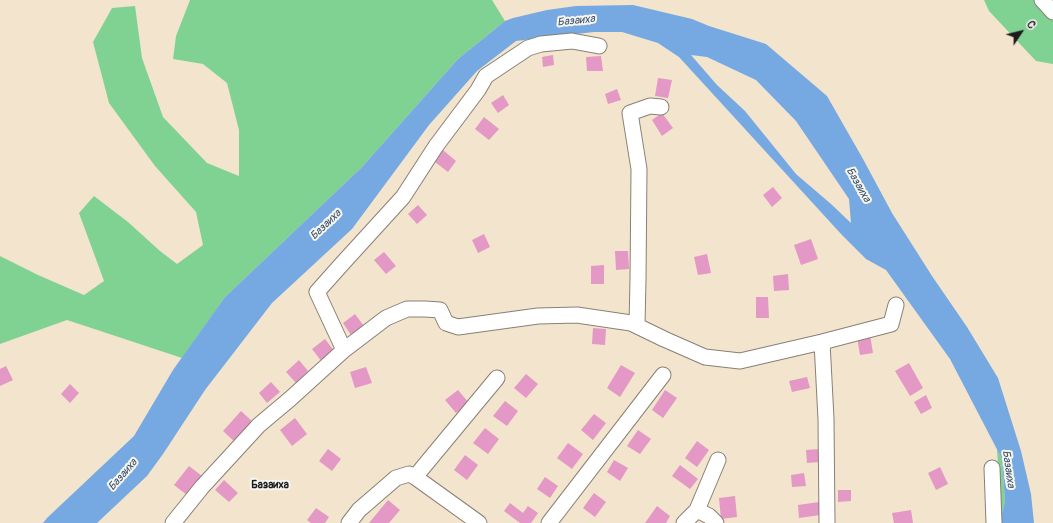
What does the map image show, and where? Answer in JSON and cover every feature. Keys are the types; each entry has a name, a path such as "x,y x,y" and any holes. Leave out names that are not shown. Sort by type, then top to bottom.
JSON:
{"street":[{"path":"1042,0 1053,12"},
{"path":"344,350 317,292 404,197 436,146 478,90 486,76 528,48 541,44 572,41 599,46"},
{"path":"637,325 639,169 630,113 650,106 662,107"},
{"path":"173,523 202,487 259,425 344,350 386,318 407,309 440,310 446,323 458,327 538,316 577,315 631,323 705,357 740,361 891,324 896,305"},
{"path":"822,342 826,418 827,523"},
{"path":"549,523 663,375"},
{"path":"415,477 497,378"},
{"path":"684,523 697,510 718,460"},
{"path":"992,468 994,523"},
{"path":"349,523 359,510 396,478 409,474 479,523"},
{"path":"697,510 709,516 716,523"}],"green space":[{"path":"190,0 492,0 505,21 458,59 362,167 225,297 182,358 67,320 0,344 0,256 38,275 84,295 104,281 79,213 94,196 128,222 177,264 203,245 196,212 155,166 109,103 93,42 112,8 135,6 142,58 163,117 207,163 239,176 239,130 227,83 203,64 173,59 176,36"},
{"path":"984,0 1053,0 1053,64 1036,61 989,11"},
{"path":"997,449 1002,459 1005,502 1001,516"}],"water":[{"path":"633,5 692,19 766,44 827,96 892,213 932,276 967,327 998,378 1021,451 1031,494 1034,523 1001,523 1001,516 1005,502 1002,459 950,359 886,270 866,259 842,235 679,57 658,43 622,32 594,32 516,41 477,71 429,125 352,229 272,303 205,390 147,476 97,523 43,523 134,436 173,370 225,297 362,167 458,59 505,21 547,10 576,6","holes":["691,55 707,57 756,80 796,121 849,199 851,223 796,174 745,111 717,85"]}],"building":[{"path":"553,55 554,65 543,67 542,57"},
{"path":"601,56 603,71 587,71 586,57"},
{"path":"658,78 672,80 668,98 655,96"},
{"path":"617,89 621,100 608,104 605,94"},
{"path":"503,95 509,105 498,113 491,103"},
{"path":"662,113 673,128 662,136 652,120"},
{"path":"484,117 499,129 489,140 475,129"},
{"path":"443,150 456,161 448,172 435,162"},
{"path":"773,187 782,198 772,207 763,195"},
{"path":"418,205 427,215 417,224 408,214"},
{"path":"484,234 490,247 478,253 472,240"},
{"path":"811,239 818,259 801,265 794,245"},
{"path":"615,251 628,251 629,269 616,270"},
{"path":"384,252 396,266 386,274 374,260"},
{"path":"707,254 711,273 698,275 694,257"},
{"path":"604,265 604,284 591,284 591,266"},
{"path":"788,274 789,290 774,291 773,276"},
{"path":"756,297 768,297 769,318 756,318"},
{"path":"355,314 364,326 351,335 343,323"},
{"path":"593,328 606,329 605,345 592,344"},
{"path":"870,335 873,353 860,355 857,337"},
{"path":"325,339 335,352 322,362 312,349"},
{"path":"299,360 308,371 296,383 286,372"},
{"path":"909,363 923,388 910,396 895,371"},
{"path":"621,365 635,373 620,397 607,388"},
{"path":"6,366 13,380 0,386 0,369"},
{"path":"366,367 372,383 355,388 350,372"},
{"path":"526,374 538,384 526,398 514,388"},
{"path":"807,377 810,388 792,392 789,381"},
{"path":"271,382 280,392 267,403 259,393"},
{"path":"70,384 79,393 70,403 61,394"},
{"path":"458,390 469,403 456,413 445,400"},
{"path":"665,390 677,398 663,418 652,410"},
{"path":"926,395 932,408 921,414 914,402"},
{"path":"505,401 518,411 507,426 493,416"},
{"path":"241,411 254,423 236,443 223,431"},
{"path":"594,414 606,423 593,440 581,430"},
{"path":"295,418 307,434 292,446 280,430"},
{"path":"485,428 499,439 488,454 473,443"},
{"path":"638,430 651,439 640,454 627,446"},
{"path":"697,441 709,450 697,467 685,458"},
{"path":"568,443 583,454 572,469 557,458"},
{"path":"328,449 341,459 332,471 319,461"},
{"path":"819,449 820,462 807,463 806,450"},
{"path":"465,455 478,465 467,480 454,470"},
{"path":"614,460 628,468 620,481 607,472"},
{"path":"680,465 698,479 690,489 672,476"},
{"path":"189,466 202,476 187,495 174,485"},
{"path":"940,467 948,484 936,490 928,473"},
{"path":"804,473 806,486 792,487 791,475"},
{"path":"545,477 558,486 550,498 537,489"},
{"path":"224,480 238,493 229,502 215,490"},
{"path":"838,490 851,490 851,501 838,502"},
{"path":"594,493 606,502 595,517 583,508"},
{"path":"735,496 737,517 721,519 719,498"},
{"path":"388,500 400,510 389,523 369,523"},
{"path":"819,502 820,515 799,518 798,505"},
{"path":"510,503 523,513 528,506 538,513 531,523 520,523 504,511"},
{"path":"657,506 670,516 666,523 645,523"},
{"path":"316,508 329,517 325,523 311,523 307,520"},
{"path":"911,510 913,523 894,523 892,513"}],"district":[{"name":"Базаиха","path":"270,485"}]}
